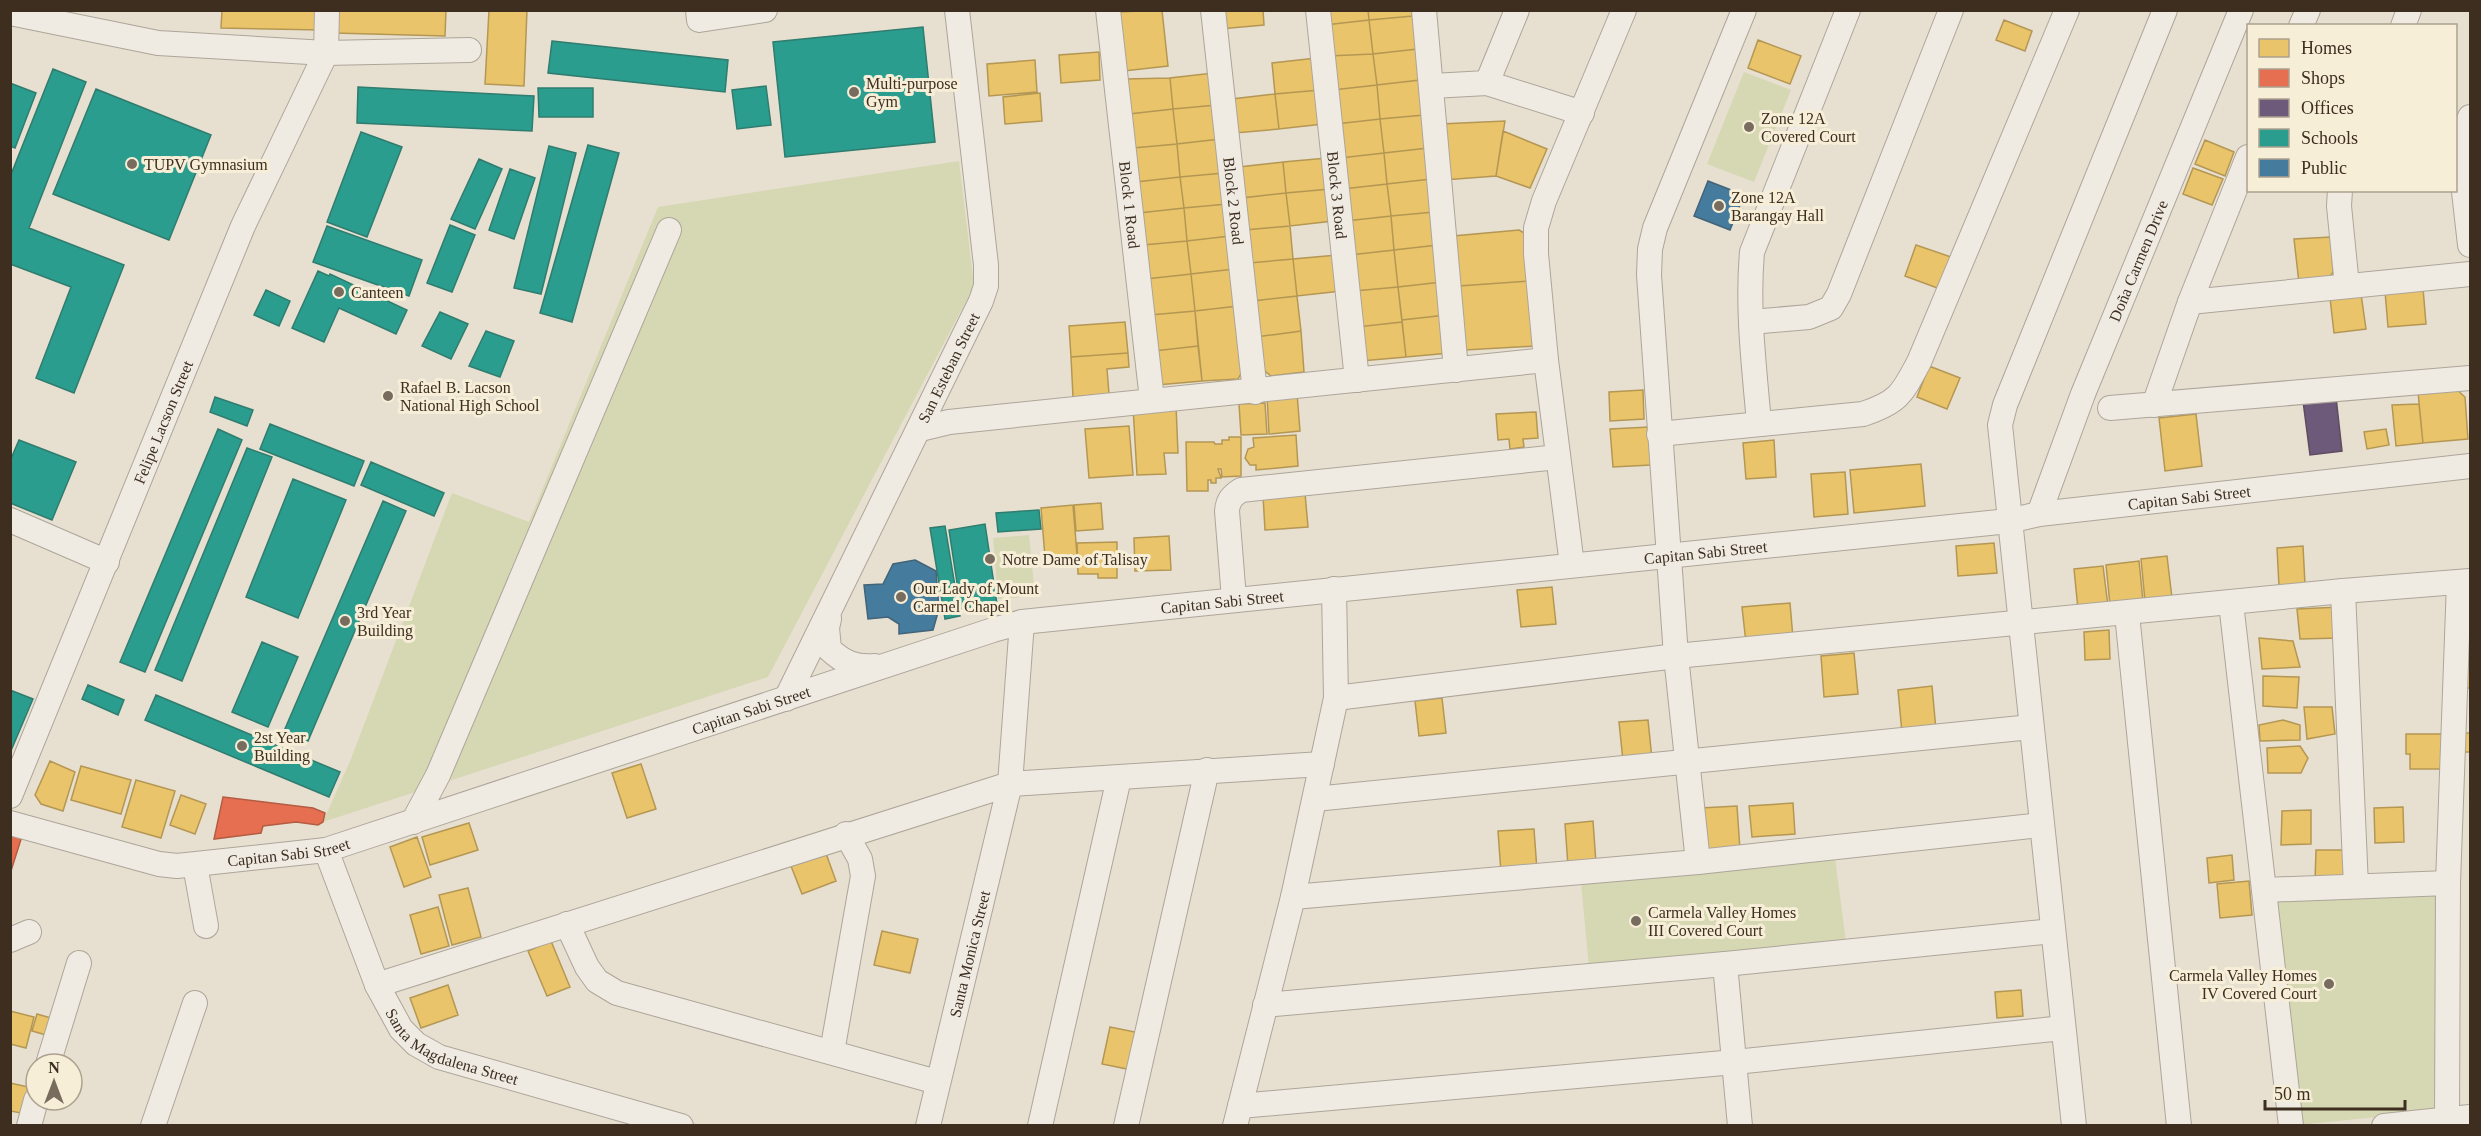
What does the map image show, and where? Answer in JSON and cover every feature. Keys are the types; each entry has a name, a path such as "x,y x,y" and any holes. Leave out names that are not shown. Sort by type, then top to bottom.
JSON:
{"street":[{"path":"326,53 327,10"},
{"path":"698,10 699,20 765,10"},
{"name":"San Esteban Street","path":"786,699 920,429 986,286 985,254 957,10"},
{"name":"Block 1 Road","path":"1108,10 1152,400"},
{"name":"Block 2 Road","path":"1213,10 1255,392"},
{"name":"Block 3 Road","path":"1318,10 1356,380"},
{"path":"1424,10 1456,370"},
{"path":"1487,83 1516,10"},
{"path":"1572,565 1546,360 1536,254 1536,228 1544,201 1624,10"},
{"path":"1698,862 1676,656 1668,555 1649,275 1650,249 1655,228 1744,10"},
{"path":"1759,423 1751,322 1752,252 1848,10"},
{"path":"1751,322 1809,317 1831,308 1951,10"},
{"path":"1659,434 1863,414 1886,406 1904,390 1919,362 2067,10"},
{"path":"2074,1125 2008,521 2000,425 2005,405 2165,10"},
{"name":"Doña Carmen Drive","path":"2039,514 2083,394 2241,10"},
{"path":"10,13 158,44 326,53 469,50"},
{"name":"Felipe Lacson Street","path":"10,796 243,226 326,53"},
{"path":"1432,87 1487,83 1582,113"},
{"path":"2470,117 2463,137 2460,156 2467,175 2470,245"},
{"path":"2154,405 2190,302 2247,160"},
{"path":"2340,192 2339,206 2347,286"},
{"path":"413,822 438,775 669,230"},
{"path":"2190,302 2470,274"},
{"path":"920,429 949,422 1546,360"},
{"path":"2110,408 2470,378"},
{"path":"1233,600 1227,503 1241,490 1558,457"},
{"name":"Capitan Sabi Street","path":"10,823 159,864 195,865 326,850 1022,622 2008,521 2039,514 2470,466"},
{"path":"10,520 107,562"},
{"path":"1336,698 1676,656 2127,614 2343,591 2465,582 2448,883 2447,1120"},
{"path":"1334,589 1336,698 1293,897 1238,1116 2063,1028"},
{"path":"2343,591 2356,886"},
{"path":"2231,603 2291,1125"},
{"path":"831,607 827,628 829,649 843,661 863,667 886,665"},
{"path":"2127,614 2179,1125"},
{"name":"Santa Monica Street","path":"928,1125 1010,784 1022,622"},
{"path":"1315,799 2031,727"},
{"path":"377,985 846,834 1010,784 1322,764"},
{"path":"1126,1125 1207,770"},
{"path":"1040,1125 1119,778"},
{"path":"1293,897 1698,862 2041,825"},
{"path":"832,1052 863,876 860,859 846,834"},
{"name":"Santa Magdalena Street","path":"326,850 377,985 401,1029 416,1044 439,1058 681,1125"},
{"path":"195,865 206,926"},
{"path":"2264,890 2448,883"},
{"path":"567,924 587,967 597,981 617,993 937,1082"},
{"path":"1265,1005 1725,964 2053,931"},
{"path":"52,1052 79,963"},
{"path":"1725,964 1740,1125"},
{"path":"153,1125 195,1003"},
{"path":"2384,1125 2470,1117"}],"green space":[{"name":"Zone 12A Covered Court","path":"1744,72 1791,90 1754,182 1707,164"},
{"path":"959,161 974,286 768,677 323,822 351,759 452,493 529,522 658,207"},
{"path":"1029,535 1035,596 998,599 993,538"},
{"path":"1835,858 1846,942 1589,968 1581,883"},
{"path":"2439,887 2434,1111 2299,1125 2276,895"}],"building: Homes":[{"path":"222,10 322,10 322,30 221,28"},
{"path":"335,10 446,10 445,36 334,33"},
{"path":"489,10 527,10 524,86 485,84"},
{"path":"1162,10 1168,66 1124,71 1118,12"},
{"path":"1218,10 1263,10 1264,25 1220,29"},
{"path":"1324,10 1368,10 1369,20 1325,25"},
{"path":"1368,10 1412,10 1413,16 1369,20"},
{"path":"1413,16 1417,49 1373,54 1369,20"},
{"path":"1369,20 1373,54 1328,56 1325,25"},
{"path":"2004,20 2032,31 2025,51 1996,40"},
{"path":"1758,40 1801,56 1790,84 1748,68"},
{"path":"1417,49 1420,80 1377,85 1373,54"},
{"path":"1099,52 1100,80 1061,83 1059,55"},
{"path":"1373,54 1377,85 1333,90 1328,56"},
{"path":"1316,58 1320,90 1275,94 1272,63"},
{"path":"1035,60 1037,92 989,96 987,64"},
{"path":"1213,73 1217,105 1173,109 1170,78"},
{"path":"1170,78 1173,109 1129,114 1125,79"},
{"path":"1420,80 1424,115 1380,119 1377,85"},
{"path":"1377,85 1380,119 1336,124 1333,90"},
{"path":"1320,90 1323,124 1279,129 1275,94"},
{"path":"1040,93 1042,121 1005,124 1003,97"},
{"path":"1275,94 1279,129 1235,133 1232,99"},
{"path":"1217,105 1220,139 1177,144 1173,109"},
{"path":"1173,109 1177,144 1133,148 1129,114"},
{"path":"1424,115 1428,148 1384,153 1380,119"},
{"path":"1380,119 1384,153 1340,158 1336,124"},
{"path":"1505,121 1496,176 1444,180 1440,124"},
{"path":"1503,131 1547,149 1530,188 1496,176"},
{"path":"1220,139 1224,173 1180,177 1177,144"},
{"path":"2205,140 2234,152 2225,176 2195,164"},
{"path":"1177,144 1180,177 1136,182 1133,148"},
{"path":"1428,148 1431,179 1387,184 1384,153"},
{"path":"1384,153 1387,184 1343,189 1340,158"},
{"path":"1327,158 1330,189 1286,193 1283,162"},
{"path":"1283,162 1286,193 1242,198 1239,167"},
{"path":"2193,168 2223,179 2212,205 2183,194"},
{"path":"1224,173 1227,204 1184,208 1180,177"},
{"path":"1180,177 1184,208 1139,213 1136,182"},
{"path":"1431,179 1434,212 1391,216 1387,184"},
{"path":"1387,184 1391,216 1346,221 1343,189"},
{"path":"1330,189 1333,221 1290,226 1286,193"},
{"path":"1286,193 1290,226 1245,230 1242,198"},
{"path":"1227,204 1230,236 1187,241 1184,208"},
{"path":"1184,208 1187,241 1143,245 1139,213"},
{"path":"1434,212 1438,245 1394,250 1391,216"},
{"path":"1391,216 1394,250 1350,255 1346,221"},
{"path":"1290,226 1293,259 1249,263 1245,230"},
{"path":"1519,230 1529,236 1528,281 1459,286 1453,236"},
{"path":"1230,236 1234,269 1191,274 1187,241"},
{"path":"2331,237 2333,272 2327,281 2299,283 2294,239"},
{"path":"1187,241 1191,274 1146,279 1143,245"},
{"path":"1438,245 1442,282 1398,287 1394,250"},
{"path":"1916,245 1951,257 1940,289 1905,276"},
{"path":"1394,250 1398,287 1354,291 1350,255"},
{"path":"1337,255 1341,291 1297,296 1293,259"},
{"path":"1293,259 1297,296 1253,301 1249,263"},
{"path":"1234,269 1238,306 1195,311 1191,274"},
{"path":"1191,274 1195,311 1150,315 1146,279"},
{"path":"1528,281 1535,346 1465,350 1459,286"},
{"path":"1442,282 1446,315 1402,320 1398,287"},
{"path":"1398,287 1402,322 1357,327 1354,291"},
{"path":"2423,288 2426,324 2388,327 2385,291"},
{"path":"2361,294 2366,329 2334,333 2330,298"},
{"path":"1297,296 1301,331 1256,337 1253,301"},
{"path":"1238,306 1244,368 1238,379 1202,381 1195,311"},
{"path":"1195,311 1198,346 1154,351 1150,315"},
{"path":"1446,315 1450,353 1406,357 1402,320"},
{"path":"1125,322 1128,353 1071,357 1069,326"},
{"path":"1402,322 1406,357 1361,361 1357,327"},
{"path":"1301,331 1304,372 1271,376 1260,367 1256,337"},
{"path":"1198,346 1202,381 1157,385 1154,351"},
{"path":"1128,353 1129,367 1107,369 1109,394 1073,397 1071,357"},
{"path":"1929,366 1960,378 1947,409 1917,397"},
{"path":"2455,388 2465,397 2468,439 2423,443 2418,392"},
{"path":"1643,390 1644,419 1610,421 1609,392"},
{"path":"1297,393 1300,431 1269,434 1267,395"},
{"path":"1265,403 1267,434 1241,435 1239,404"},
{"path":"2419,404 2423,443 2396,446 2392,405"},
{"path":"1176,405 1178,453 1164,453 1166,474 1137,475 1133,407"},
{"path":"1536,412 1538,438 1523,439 1524,447 1510,449 1509,439 1498,440 1496,414"},
{"path":"2196,414 2202,466 2165,471 2159,418"},
{"path":"1129,426 1133,475 1089,478 1085,429"},
{"path":"1649,427 1651,465 1613,467 1610,429"},
{"path":"2386,429 2389,445 2367,449 2364,432"},
{"path":"1296,435 1298,466 1256,470 1256,465 1250,465 1245,458 1248,449 1254,447 1253,438"},
{"path":"1229,437 1241,437 1241,476 1222,477 1221,469 1218,469 1221,478 1216,478 1216,483 1208,480 1208,491 1187,491 1186,442 1222,444 1222,440 1229,440"},
{"path":"1774,440 1776,477 1746,479 1743,443"},
{"path":"1921,464 1925,506 1854,513 1850,470"},
{"path":"1845,472 1848,514 1814,517 1811,474"},
{"path":"1305,493 1308,527 1265,530 1263,496"},
{"path":"1101,503 1103,529 1076,531 1074,505"},
{"path":"1073,505 1077,555 1045,557 1041,508"},
{"path":"1169,536 1171,570 1135,571 1134,538"},
{"path":"1117,542 1117,578 1098,578 1098,574 1078,574 1077,543"},
{"path":"1994,543 1997,573 1958,576 1956,546"},
{"path":"2303,546 2305,584 2279,586 2277,548"},
{"path":"2167,556 2172,598 2145,601 2141,559"},
{"path":"2139,561 2143,601 2110,605 2106,565"},
{"path":"2103,566 2108,606 2078,609 2074,569"},
{"path":"1552,587 1556,624 1521,627 1517,590"},
{"path":"1790,603 1793,638 1746,643 1742,607"},
{"path":"2340,607 2339,638 2300,639 2297,609"},
{"path":"2109,630 2110,659 2085,660 2084,632"},
{"path":"2259,638 2293,641 2300,667 2262,669"},
{"path":"1854,653 1858,694 1824,697 1821,656"},
{"path":"2470,654 2470,688 2460,688 2460,655"},
{"path":"2263,676 2299,677 2297,708 2263,706"},
{"path":"1932,686 1936,730 1902,733 1898,690"},
{"path":"1442,698 1446,733 1419,736 1415,701"},
{"path":"2304,707 2332,707 2335,734 2307,739"},
{"path":"1648,720 1652,759 1623,761 1619,722"},
{"path":"2283,720 2300,725 2300,740 2260,741 2259,725"},
{"path":"2463,733 2470,733 2470,752 2463,752"},
{"path":"2406,734 2449,734 2441,769 2410,769 2410,754 2406,754"},
{"path":"2300,746 2308,758 2301,773 2268,773 2267,748"},
{"path":"50,761 75,772 63,811 41,804 35,795"},
{"path":"641,764 656,809 627,818 612,773"},
{"path":"81,766 131,780 121,814 71,800"},
{"path":"136,780 175,791 161,838 122,827"},
{"path":"181,795 206,804 195,834 170,825"},
{"path":"1793,803 1795,834 1752,837 1749,806"},
{"path":"1737,806 1740,850 1705,852 1701,808"},
{"path":"2403,807 2404,842 2375,843 2374,808"},
{"path":"2311,810 2311,844 2281,845 2282,811"},
{"path":"1593,821 1596,863 1568,866 1565,824"},
{"path":"469,823 478,850 430,865 422,837"},
{"path":"1534,829 1537,870 1501,873 1498,831"},
{"path":"417,837 431,877 404,887 390,847"},
{"path":"824,848 836,881 802,894 789,861"},
{"path":"2316,850 2350,850 2350,881 2315,881"},
{"path":"2232,855 2234,880 2209,883 2207,858"},
{"path":"2249,881 2252,915 2220,918 2217,884"},
{"path":"468,888 481,937 452,945 439,895"},
{"path":"438,907 449,946 421,954 410,915"},
{"path":"882,931 918,939 910,973 874,965"},
{"path":"551,941 570,987 547,996 528,951"},
{"path":"448,985 458,1015 421,1028 410,998"},
{"path":"2021,990 2023,1016 1997,1018 1995,992"},
{"path":"10,1011 34,1017 26,1048 10,1044"},
{"path":"37,1014 58,1020 53,1037 32,1031"},
{"path":"1110,1027 1140,1033 1132,1070 1102,1064"},
{"path":"10,1083 24,1086 24,1112 26,1114 10,1111"}],"building: Shops":[{"path":"223,797 313,808 325,813 323,822 318,825 296,822 263,826 261,833 214,839"},
{"path":"10,829 23,833 10,874"}],"building: Offices":[{"path":"2336,397 2342,451 2310,455 2303,401"}],"building: Schools":[{"name":"Multi-purpose Gym","path":"923,27 935,142 785,157 773,42"},
{"path":"552,41 728,60 725,92 548,73"},
{"path":"53,69 86,82 29,228 124,265 74,393 36,378 71,287 10,264 10,177"},
{"path":"10,83 36,93 15,148 10,146"},
{"path":"766,86 771,125 737,129 732,90"},
{"path":"358,87 534,96 532,131 357,123"},
{"path":"538,88 593,88 593,117 539,117"},
{"name":"TUPV Gymnasium","path":"96,89 211,135 169,240 53,194"},
{"path":"361,132 402,147 367,237 327,222"},
{"path":"588,145 619,153 572,322 540,313"},
{"path":"549,146 576,153 541,294 514,288"},
{"path":"479,159 502,169 475,229 451,219"},
{"path":"510,169 535,178 514,239 489,230"},
{"path":"450,225 475,235 452,292 427,283"},
{"path":"327,226 422,260 409,296 313,262"},
{"name":"Canteen","path":"318,271 329,276 330,274 407,310 396,334 339,308 324,342 292,328"},
{"path":"266,290 290,301 279,326 254,315"},
{"path":"440,312 468,324 451,359 422,346"},
{"path":"486,331 514,341 500,377 469,366"},
{"path":"215,397 253,410 247,426 210,412"},
{"path":"270,424 364,461 354,486 260,449"},
{"path":"218,429 242,440 145,672 120,662"},
{"path":"19,440 76,462 52,520 10,503 10,461"},
{"path":"247,448 272,457 182,681 155,670"},
{"path":"371,462 444,493 434,516 361,485"},
{"path":"293,479 346,500 298,618 246,597"},
{"name":"3rd Year Building","path":"383,501 406,511 308,741 284,731"},
{"path":"1039,510 1041,529 998,532 996,513"},
{"path":"985,524 997,604 961,609 949,530"},
{"path":"945,526 960,616 945,619 930,528"},
{"path":"262,642 298,657 268,727 232,712"},
{"path":"88,685 124,700 118,715 82,699"},
{"path":"10,690 33,699 10,753"},
{"name":"2st Year Building","path":"156,695 340,772 329,797 145,720"}],"building: Public":[{"name":"Zone 12A Barangay Hall","path":"1708,181 1744,195 1730,230 1694,216"},
{"name":"Our Lady of Mount Carmel Chapel","path":"915,560 936,571 939,609 933,630 899,634 899,624 888,617 868,619 864,585 883,584 893,564"}],"place":[{"name":"Multi-purpose Gym","path":"854,92"},
{"name":"Zone 12A Covered Court","path":"1749,127"},
{"name":"TUPV Gymnasium","path":"132,164"},
{"name":"Zone 12A Barangay Hall","path":"1719,206"},
{"name":"Canteen","path":"339,292"},
{"name":"Rafael B. Lacson National High School","path":"388,396"},
{"name":"Notre Dame of Talisay","path":"990,559"},
{"name":"Our Lady of Mount Carmel Chapel","path":"901,597"},
{"name":"3rd Year Building","path":"345,621"},
{"name":"2st Year Building","path":"242,746"},
{"name":"Carmela Valley Homes III Covered Court","path":"1636,921"},
{"name":"Carmela Valley Homes IV Covered Court","path":"2329,984"}]}
